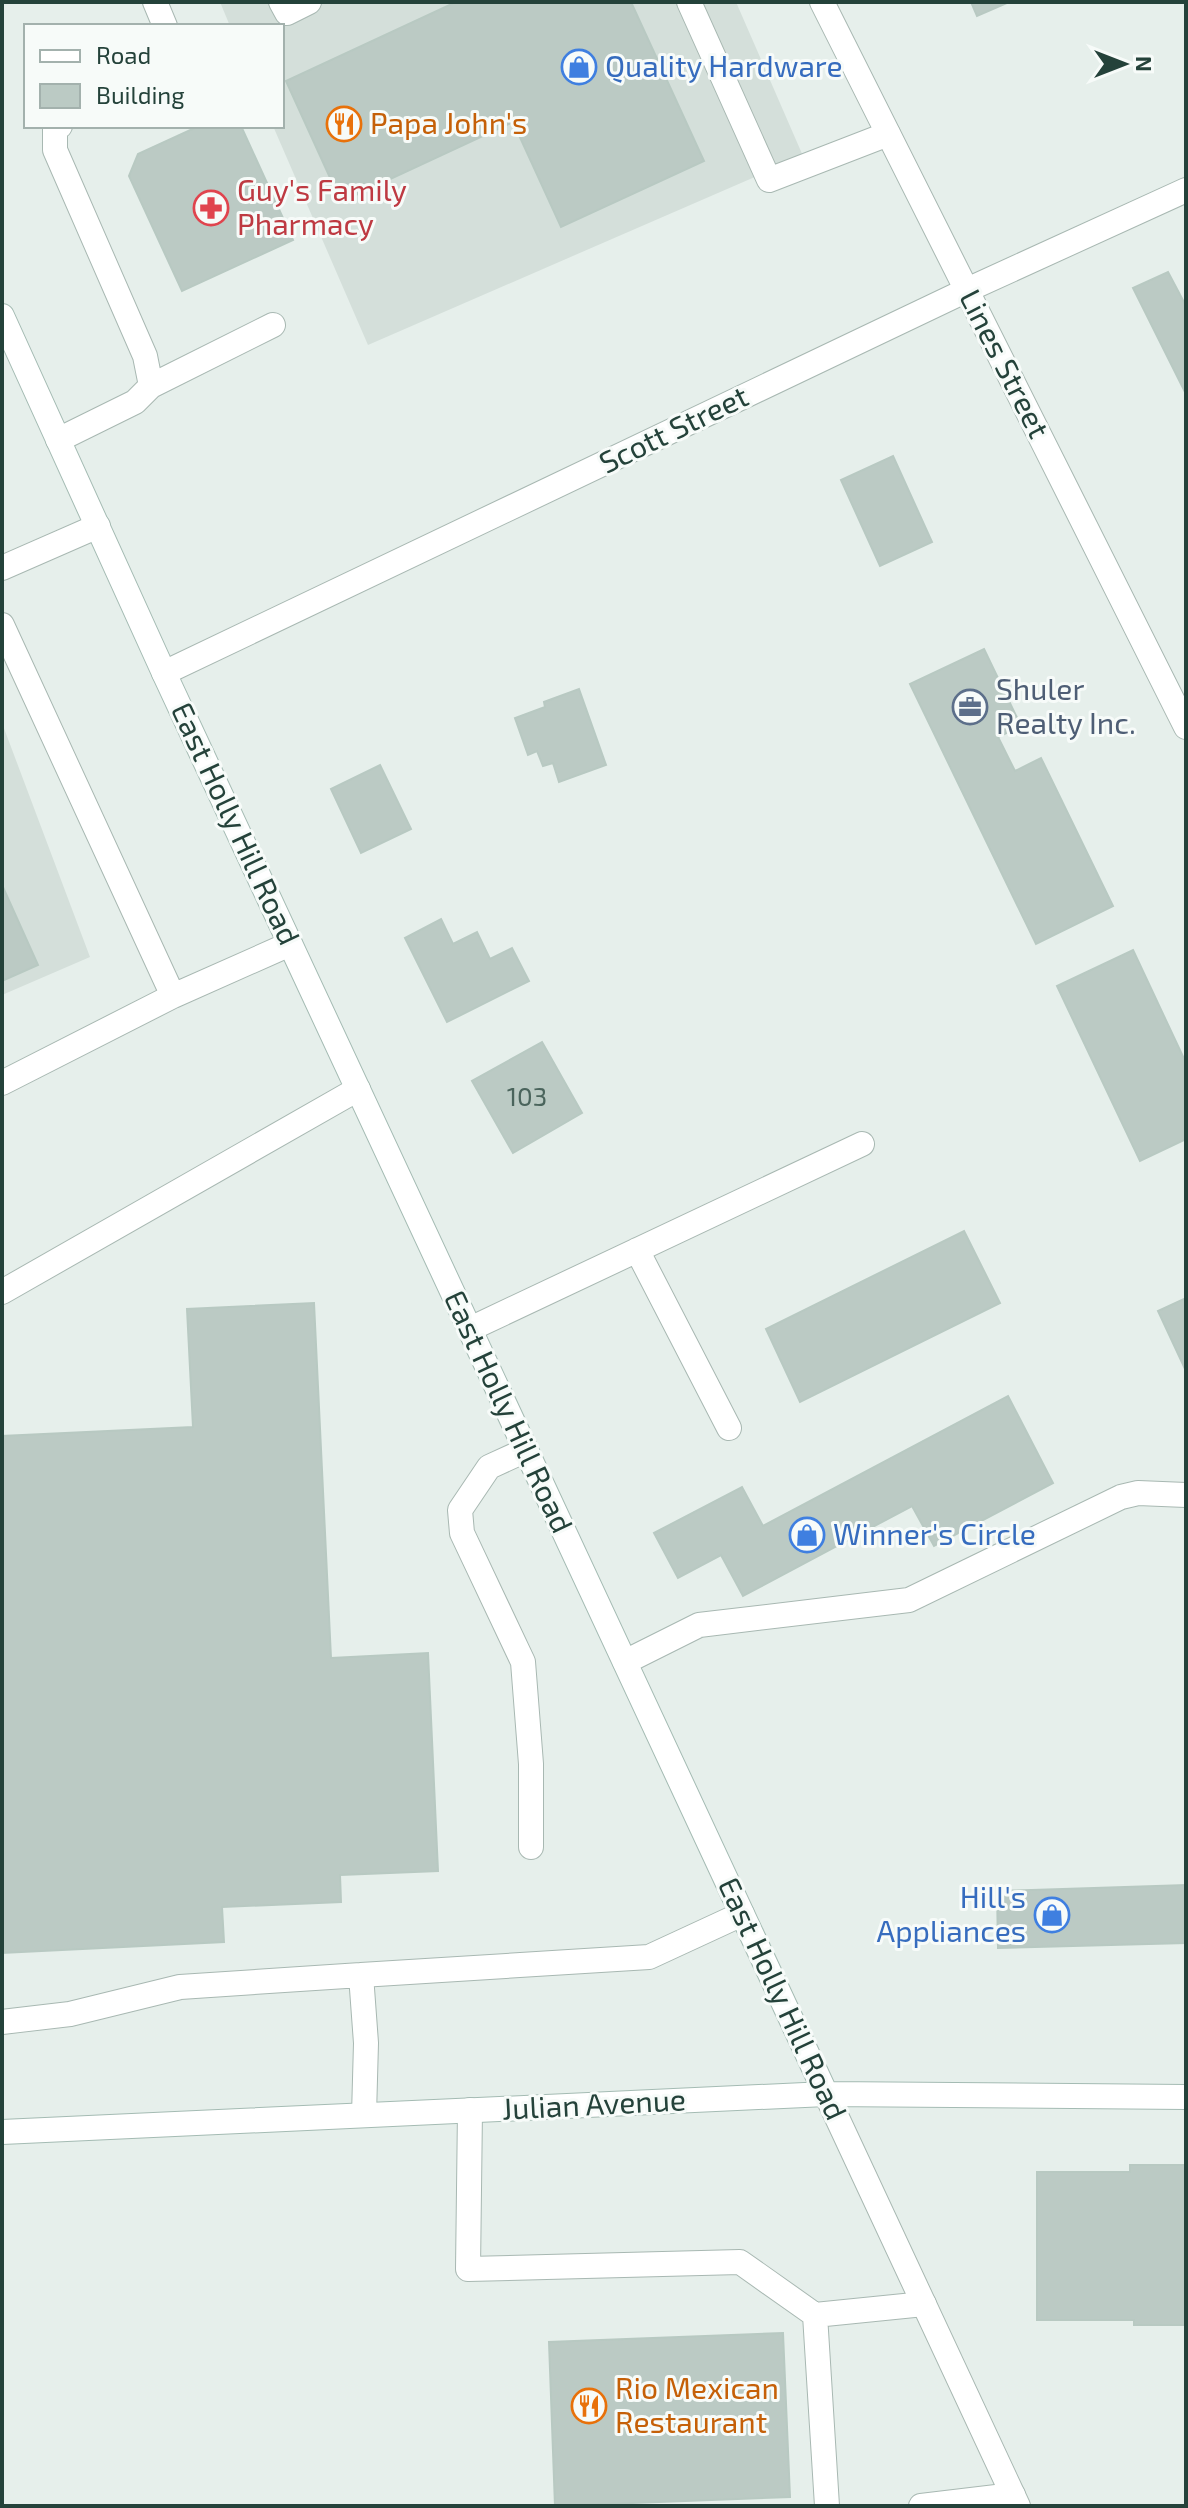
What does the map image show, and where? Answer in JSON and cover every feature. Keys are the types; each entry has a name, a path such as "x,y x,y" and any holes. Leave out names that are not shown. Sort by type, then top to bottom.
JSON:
{"street":[{"path":"155,2 164,24"},
{"path":"281,2 287,13 309,2"},
{"path":"689,2 769,180 888,134"},
{"name":"Lines Street","path":"822,2 1186,727"},
{"path":"55,128 55,150 145,356 151,386"},
{"name":"Scott Street","path":"164,673 967,290 1186,190"},
{"name":"East Holly Hill Road","path":"2,316 164,673 1015,2500"},
{"path":"58,440 135,402 151,386 273,325"},
{"path":"2,568 98,526"},
{"path":"2,625 173,996"},
{"path":"2,1083 173,996 290,944"},
{"path":"2,1292 358,1089"},
{"path":"470,1329 862,1144"},
{"path":"637,1250 729,1428"},
{"path":"526,1450 489,1467 460,1510 462,1533 523,1662 531,1764 531,1847"},
{"path":"625,1662 699,1625 909,1600 1121,1497 1138,1493 1186,1495"},
{"path":"2,2022 70,2014 180,1987 649,1957 742,1914"},
{"path":"361,1975 366,2043 364,2115"},
{"name":"Julian Avenue","path":"2,2132 826,2094 1186,2097"},
{"path":"470,2110 468,2269 740,2262 815,2315 924,2304"},
{"path":"815,2315 827,2506"},
{"path":"921,2506 1015,2500"}],"shaded area":[{"path":"220,2 736,2 803,156 368,345 274,128 284,128 284,24 229,24"},
{"path":"2,723 90,957 2,995"}],"building":[{"path":"456,2 631,2 704,161 561,227 513,122 341,202 286,81"},
{"path":"971,2 1009,2 977,16"},
{"name":"Guy's Family Pharmacy","path":"195,128 242,128 293,240 182,291 129,176 138,154"},
{"path":"1168,272 1186,306 1186,394 1133,288"},
{"path":"893,456 932,542 880,566 841,480"},
{"path":"984,649 1021,726 998,737 1015,771 1041,758 1113,906 1036,944 910,684"},
{"path":"579,689 606,765 559,782 553,763 543,766 537,751 528,755 515,718 545,707 544,702"},
{"path":"380,765 411,829 361,853 331,789"},
{"path":"2,885 38,965 2,981"},
{"path":"441,919 453,944 477,932 490,959 512,948 529,981 447,1022 405,938"},
{"path":"1133,950 1186,1063 1186,1139 1140,1161 1057,986"},
{"path":"542,1042 582,1113 513,1153 472,1081"},
{"path":"964,1231 1000,1303 800,1402 766,1329"},
{"path":"1186,1298 1186,1371 1158,1311"},
{"path":"314,1303 331,1658 428,1653 438,1871 340,1875 341,1902 222,1907 224,1942 2,1953 2,1436 193,1427 187,1309"},
{"path":"1008,1396 1053,1483 934,1546 912,1506 743,1596 721,1555 678,1578 654,1533 742,1487 763,1526"},
{"path":"1186,1885 1186,1943 998,1948 997,1891"},
{"path":"1130,2165 1186,2165 1186,2325 1134,2325 1134,2320 1037,2320 1037,2172 1130,2172"},
{"path":"783,2333 790,2497 555,2506 549,2342"}],"place":[{"name":"Quality Hardware","path":"579,67"},
{"name":"Papa John's","path":"344,124"},
{"name":"Guy's Family Pharmacy","path":"211,208"},
{"name":"Shuler Realty Inc.","path":"970,707"},
{"name":"Winner's Circle","path":"807,1535"},
{"name":"Hill's Appliances","path":"1052,1915"},
{"name":"Rio Mexican Restaurant","path":"589,2406"}]}
